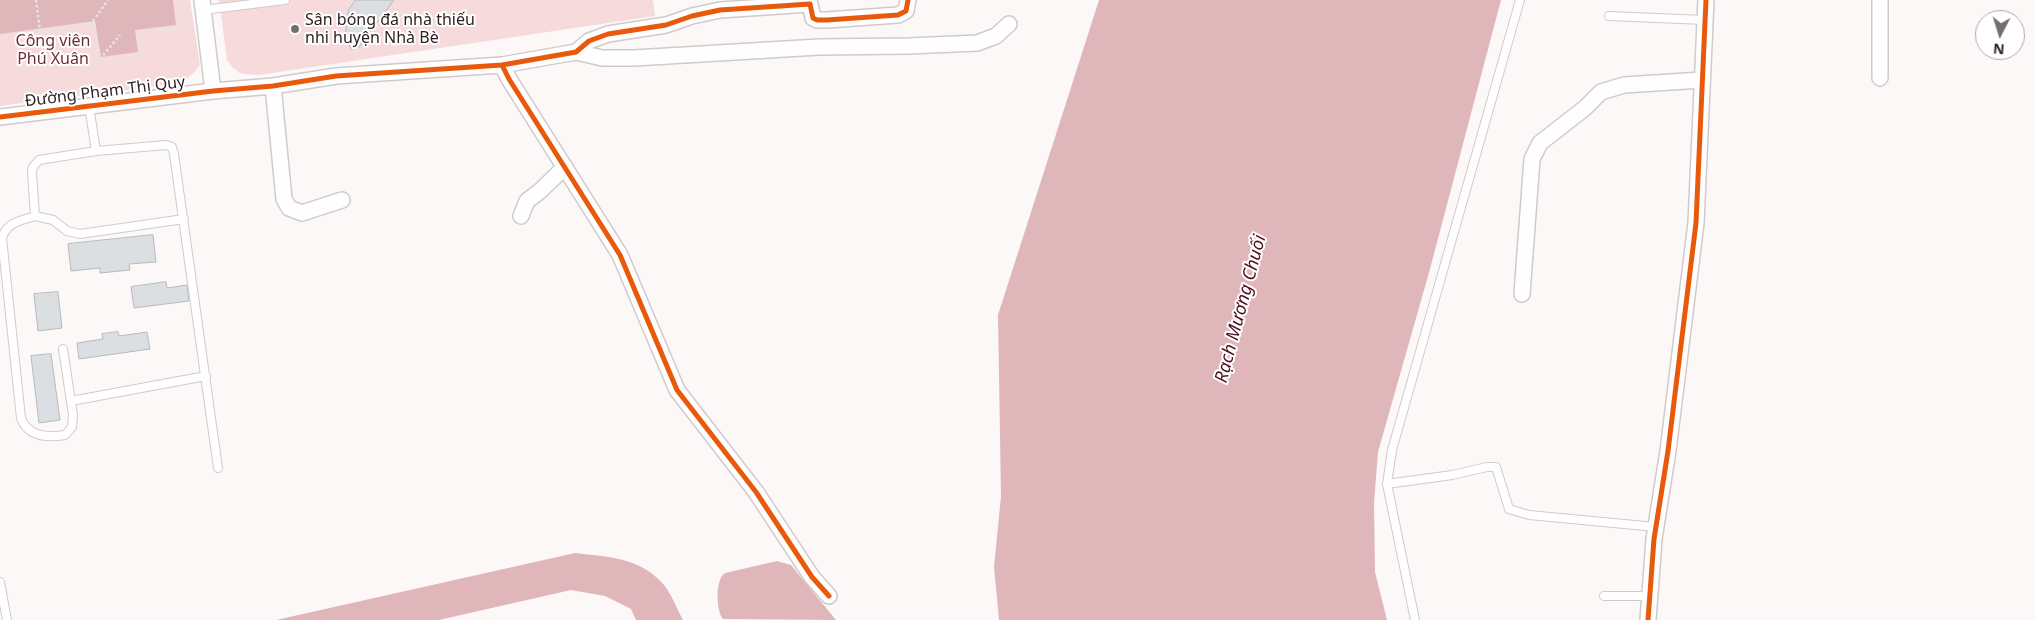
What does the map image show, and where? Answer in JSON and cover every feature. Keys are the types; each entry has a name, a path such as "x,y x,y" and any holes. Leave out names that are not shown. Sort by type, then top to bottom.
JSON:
{"street":[{"path":"576,52 589,41 608,34 666,25 692,16 748,4 810,2 813,18 822,20 898,14 906,11 908,0"},
{"path":"1648,620 1656,527 1668,451 1696,223 1706,0"},
{"path":"1880,0 1880,78"},
{"path":"203,11 213,91"},
{"path":"576,52 602,58 634,58 819,47 977,44 996,36 1009,24"},
{"name":"Đường Phạm Thị Quy","path":"0,117 213,91 273,86 336,76 502,64 576,52"},
{"path":"502,64 509,79 620,255 677,390 756,492 812,577 829,596"},
{"path":"1522,294 1532,159 1540,143 1586,108 1601,92 1624,85 1702,80"},
{"path":"273,86 284,199 289,208 302,213 342,200"},
{"path":"521,216 527,201 565,167"}],"lane":[{"path":"203,11 285,0"},
{"path":"1415,620 1387,484 1392,450 1520,0"},
{"path":"1610,16 1705,20"},
{"path":"90,106 96,151"},
{"path":"35,216 32,172 33,167 39,160 96,151 166,145 172,147 184,219 218,468"},
{"path":"64,349 71,401 72,427 65,435 44,436 24,427 22,418 2,238 4,229 35,216 53,220 67,231 80,234 184,219"},
{"path":"71,401 206,376"},
{"path":"1387,484 1496,467 1509,509 1529,515 1656,527"},
{"path":"0,582 7,620"},
{"path":"1604,596 1650,596"}],"path":[{"path":"36,0 40,31"},
{"path":"90,25 108,0"},
{"path":"181,0 185,27"},
{"path":"99,61 141,55 138,33 185,27 203,11"},
{"path":"0,37 94,24 99,61"},
{"path":"99,61 120,35"}],"green space":[{"name":"Công viên Phú Xuân","path":"0,0 190,0 200,65 188,77 173,84 0,106"},
{"path":"219,0 653,0 655,16 259,75 242,74 233,68 227,60"}],"water":[{"path":"0,0 173,0 176,25 135,30 138,52 101,57 95,21 0,34"},
{"name":"Rạch Mương Chuối","path":"1099,0 1501,0 1430,269 1378,452 1374,503 1375,572 1387,620 999,620 994,567 1001,496 998,315"},
{"path":"575,553 623,560 645,569 664,585 683,620 636,620 631,609 605,596 571,590 439,620 276,620"},
{"path":"777,561 791,565 836,620 723,619 718,603 718,588 722,576 725,573"}],"building":[{"path":"356,0 394,0 359,47 351,49 346,38 346,21 349,9"},
{"path":"153,235 156,262 129,264 130,270 100,273 100,268 71,271 68,244"},
{"path":"166,282 167,288 187,285 189,301 134,308 131,287"},
{"path":"58,292 62,328 38,331 34,294"},
{"path":"118,332 119,336 147,332 150,349 79,359 77,343 103,339 102,334"},
{"path":"51,354 60,420 39,423 31,356"}],"cycle path":[{"path":"0,117 213,91 273,86 336,76 502,65 576,52 589,41 608,34 666,25 692,16 720,10 810,4 813,18 827,20 898,15 906,11 908,0"},
{"path":"1648,620 1654,539 1668,451 1696,223 1706,0"},
{"path":"502,65 620,255 677,390 756,492 812,577 829,596"}],"place":[{"name":"Sân bóng đá nhà thiếu nhi huyện Nhà Bè","path":"295,29"}]}
